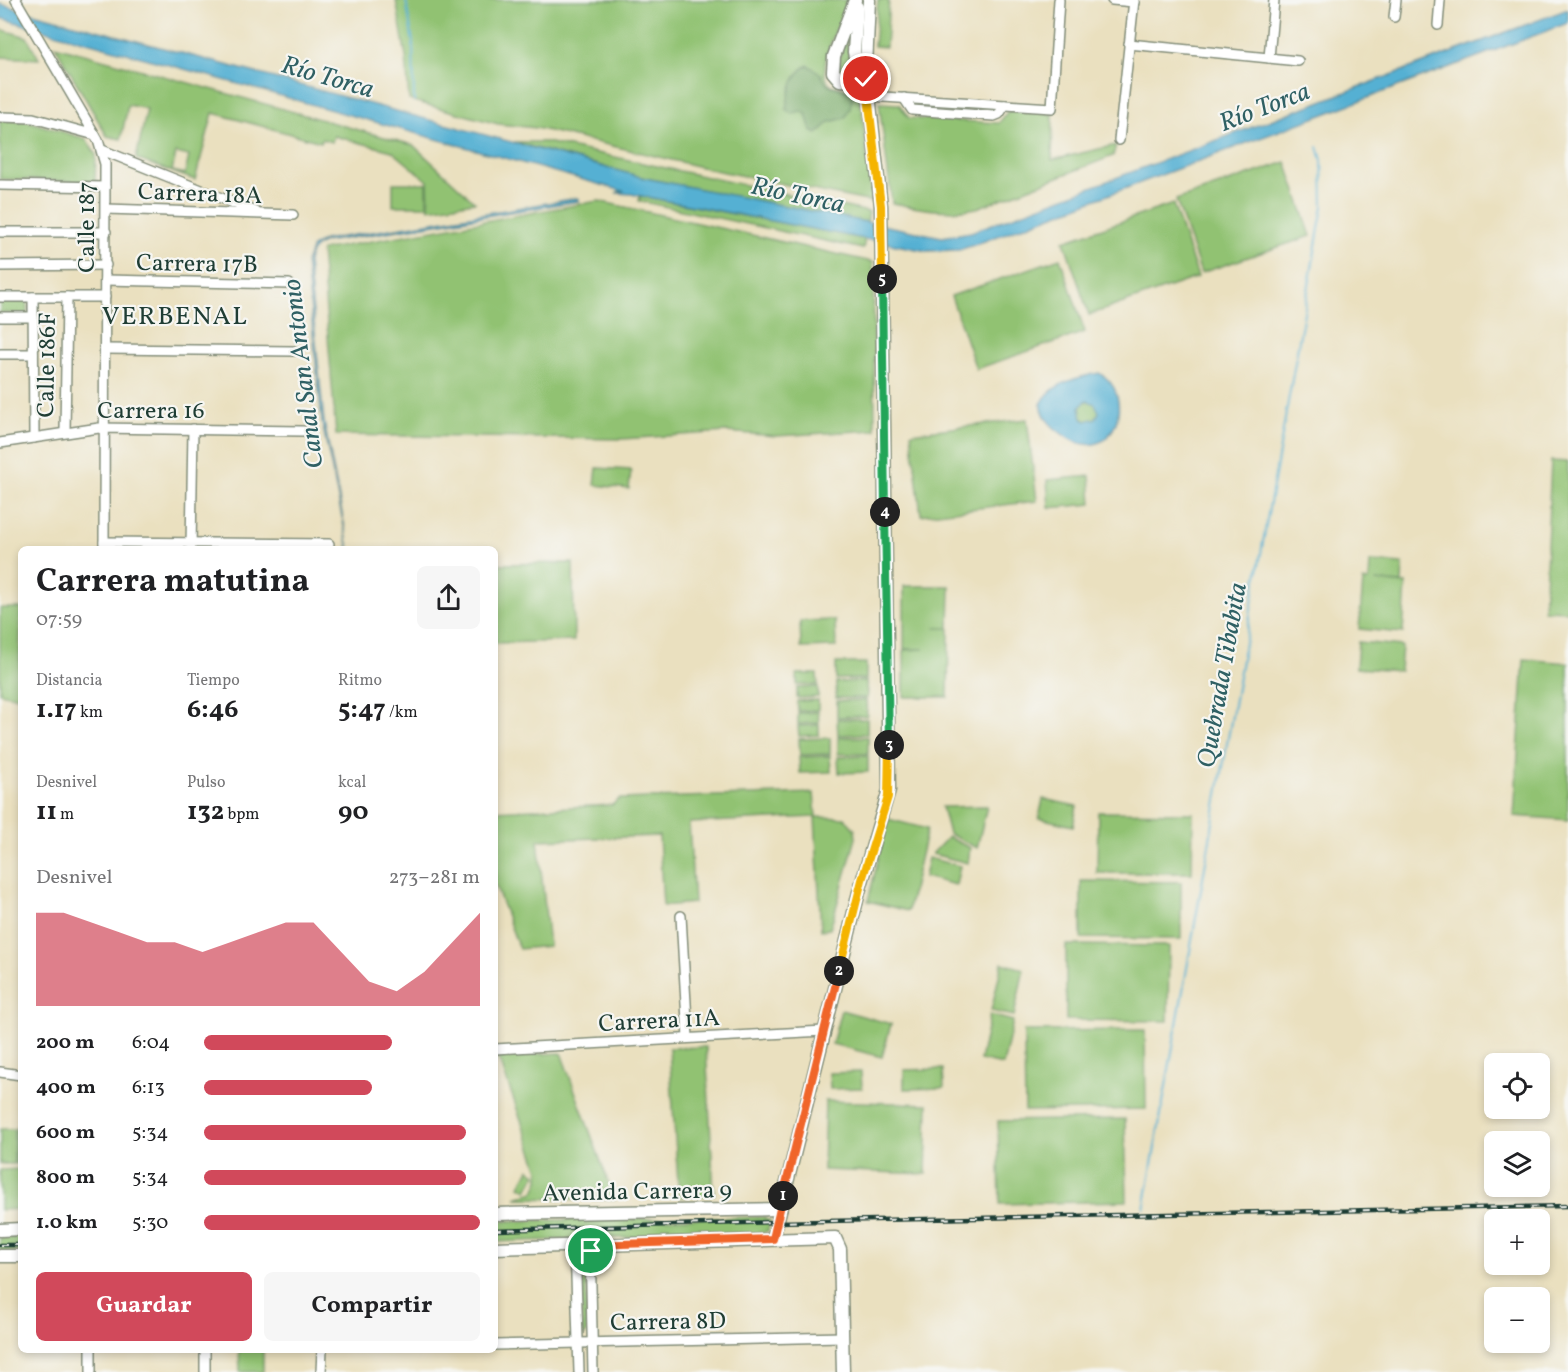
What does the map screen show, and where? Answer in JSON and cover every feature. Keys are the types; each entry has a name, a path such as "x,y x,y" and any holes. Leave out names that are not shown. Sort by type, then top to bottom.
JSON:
{"main road":[{"path":"856,0 832,66 833,72 840,80 850,80 858,74 865,59"},
{"path":"856,0 854,52 858,74 868,96"},
{"path":"773,1239 862,880 889,790 882,247 865,59 870,0"},
{"name":"Avenida Carrera 9","path":"498,1214 780,1209"},
{"path":"0,1230 18,1229"},
{"path":"498,1248 831,1237 840,1244 843,1372"},
{"path":"0,1256 18,1256"}],"street":[{"path":"868,96 1052,108 1059,0"},
{"path":"1112,0 1134,1 1119,140"},
{"path":"1269,58 1274,0"},
{"path":"1394,17 1396,0"},
{"path":"1438,25 1440,0"},
{"name":"Calle 187","path":"18,4 102,150 106,209 104,546"},
{"path":"1130,44 1298,62"},
{"path":"0,117 33,118 95,135"},
{"path":"71,130 81,126 84,117"},
{"path":"102,150 261,214"},
{"name":"Carrera 18A","path":"0,185 105,188"},
{"name":"Carrera 18A","path":"106,209 293,215"},
{"path":"0,232 106,232"},
{"path":"0,266 106,265"},
{"name":"Carrera 17B","path":"105,280 289,284"},
{"path":"0,297 105,297"},
{"path":"33,297 34,438"},
{"name":"Calle 186F","path":"65,432 67,297"},
{"path":"0,317 33,317"},
{"path":"105,349 294,351"},
{"path":"0,354 33,354"},
{"name":"Carrera 16","path":"0,444 65,432 106,428 303,431"},
{"path":"191,546 193,429"},
{"path":"104,546 330,544"},
{"path":"681,916 688,1038"},
{"name":"Carrera 11A","path":"498,1048 824,1031"},
{"path":"0,1072 18,1075"},
{"path":"575,1245 579,1372"},
{"path":"591,1245 593,1372"},
{"name":"Carrera 8D","path":"498,1345 842,1337"},
{"path":"91,1353 91,1372"},
{"path":"205,1353 205,1372"},
{"path":"321,1372 322,1353"}],"green space":[{"path":"396,0 849,0 827,55 826,76 829,84 860,93 872,202 714,170 536,128 498,124 409,100 406,57"},
{"path":"878,0 889,0 886,47 874,46"},
{"path":"0,29 27,37 39,59 0,57"},
{"path":"845,40 851,73 846,78 837,68"},
{"path":"55,46 413,145 475,202 429,209 428,181 392,151 334,136 332,142 322,139 321,142 213,113 195,180 136,159 147,109 128,105 121,139 107,136","holes":["176,153 189,156 185,174 172,171"]},
{"path":"873,62 881,62 880,83 885,84 885,92 872,78"},
{"path":"808,65 821,74 826,84 853,93 850,109 845,118 830,122 817,134 811,131 806,114 801,111 791,114 786,109 790,90 798,73"},
{"path":"879,103 899,104 909,118 999,123 1008,111 1053,114 1052,160 1116,145 1113,156 977,208 945,211 913,207 892,203"},
{"path":"0,120 27,121 86,139 96,154 95,182 0,179"},
{"path":"514,142 546,142 869,212 867,223 645,178"},
{"path":"1286,162 1311,236 1201,273 1176,200"},
{"path":"393,183 427,183 427,206 393,206"},
{"path":"640,196 865,239 863,249 639,201"},
{"path":"598,201 873,262 875,430 776,436 726,432 622,439 336,435 321,250"},
{"path":"1173,204 1198,277 1089,315 1064,241"},
{"path":"1060,258 1085,332 976,369 951,296"},
{"path":"0,301 27,301 27,314 0,313"},
{"path":"1089,401 1096,404 1099,411 1096,418 1089,421 1082,418 1079,411 1082,404"},
{"path":"1027,419 1037,501 921,515 911,433"},
{"path":"1551,461 1568,462 1568,611 1544,610"},
{"path":"597,468 631,470 629,489 595,485"},
{"path":"1090,476 1092,504 1049,508 1047,480"},
{"path":"1370,562 1403,564 1402,583 1375,581 1406,584 1403,633 1359,629 1363,581 1369,581"},
{"path":"573,563 574,641 498,643 498,564"},
{"path":"904,586 950,586 948,697 904,697 904,650 924,649 904,649"},
{"path":"0,608 18,608 18,697 0,693"},
{"path":"835,620 836,647 801,648 800,621"},
{"path":"1358,642 1402,646 1400,671 1356,668"},
{"path":"1524,659 1568,663 1568,820 1514,816"},
{"path":"836,663 866,663 866,679 836,679"},
{"path":"797,674 817,674 818,685 797,685"},
{"path":"866,681 867,698 836,698 836,682"},
{"path":"818,687 818,697 797,698 797,688"},
{"path":"818,700 818,710 798,711 797,701"},
{"path":"866,700 867,716 837,717 837,701"},
{"path":"818,712 819,723 798,724 798,713"},
{"path":"837,719 867,719 867,734 838,735"},
{"path":"819,725 819,735 799,736 798,726"},
{"path":"838,737 868,737 868,754 838,754"},
{"path":"830,738 830,754 800,755 799,739"},
{"path":"830,756 831,772 800,773 799,757"},
{"path":"868,756 868,772 839,773 838,757"},
{"path":"814,793 816,817 845,818 855,830 856,838 830,929 821,930 815,817 689,823 694,903 663,906 659,836 538,840 549,946 519,949 498,892 498,811 612,805 619,799"},
{"path":"1043,799 1077,806 1073,826 1039,818"},
{"path":"987,806 977,848 949,834 942,807"},
{"path":"1098,812 1193,813 1192,873 1097,873"},
{"path":"888,819 927,829 908,911 868,901"},
{"path":"948,837 970,848 968,863 932,854"},
{"path":"928,858 960,866 956,885 924,877"},
{"path":"1081,881 1181,882 1181,939 1081,938"},
{"path":"1066,945 1169,946 1168,1021 1066,1020"},
{"path":"1002,963 1024,969 1014,1016 991,1011"},
{"path":"841,1010 891,1024 882,1057 832,1044"},
{"path":"990,1015 1013,1021 1003,1065 980,1060"},
{"path":"1145,1030 1146,1109 1025,1111 1024,1031"},
{"path":"706,1047 714,1195 679,1197 669,1048"},
{"path":"561,1053 615,1200 516,1198 534,1192 539,1180 539,1170 498,1056"},
{"path":"943,1069 944,1088 904,1089 904,1070"},
{"path":"861,1072 862,1088 830,1089 829,1073"},
{"path":"825,1101 928,1104 926,1174 823,1170"},
{"path":"1125,1119 1127,1201 1000,1204 998,1121"},
{"path":"16,1128 18,1128 18,1164 16,1164"},
{"path":"0,1129 14,1129 14,1164 0,1164"},
{"path":"18,1169 18,1209 0,1210 0,1170"},
{"path":"529,1169 536,1174 527,1190 520,1186"},
{"path":"765,1217 765,1220 770,1220 768,1231 762,1233 498,1242 498,1221"},
{"path":"18,1237 18,1251 0,1252 0,1238"},
{"path":"583,1258 586,1261 587,1333 584,1336 582,1333 580,1261"},
{"path":"239,1353 263,1353 263,1372 240,1372"}],"water":[{"path":"0,4 645,178 942,237 971,232 1568,9 1568,23 974,245 959,250 927,251 616,193 623,191 0,18"},
{"path":"578,198 578,201 325,242 316,247 310,255 308,262 324,422 348,546 322,423 306,262 312,247 324,240"},
{"path":"1099,373 1111,383 1117,396 1118,410 1115,424 1108,436 1097,443 1083,444 1065,436 1052,426 1046,419 1041,404 1058,386 1074,379","holes":["1087,400 1095,404 1099,412 1096,418 1086,421 1082,419 1080,407"]}],"waterway":[{"path":"406,0 413,43 414,101"},
{"name":"Quebrada Tibabita","path":"1144,1209 1323,206 1322,160 1318,147"}],"railway":[{"path":"498,1230 1568,1206"},
{"path":"0,1245 18,1245"}],"district":[{"name":"VERBENAL","path":"175,315"}],"route":[{"path":"591,1251 591,1245 773,1239 859,892 888,797 881,206 866,79"}],"water label":[{"name":"Río Torca","path":"328,76"},
{"name":"Río Torca","path":"1264,106"},
{"name":"Río Torca","path":"798,194"},
{"name":"Canal San Antonio","path":"302,374"}]}
